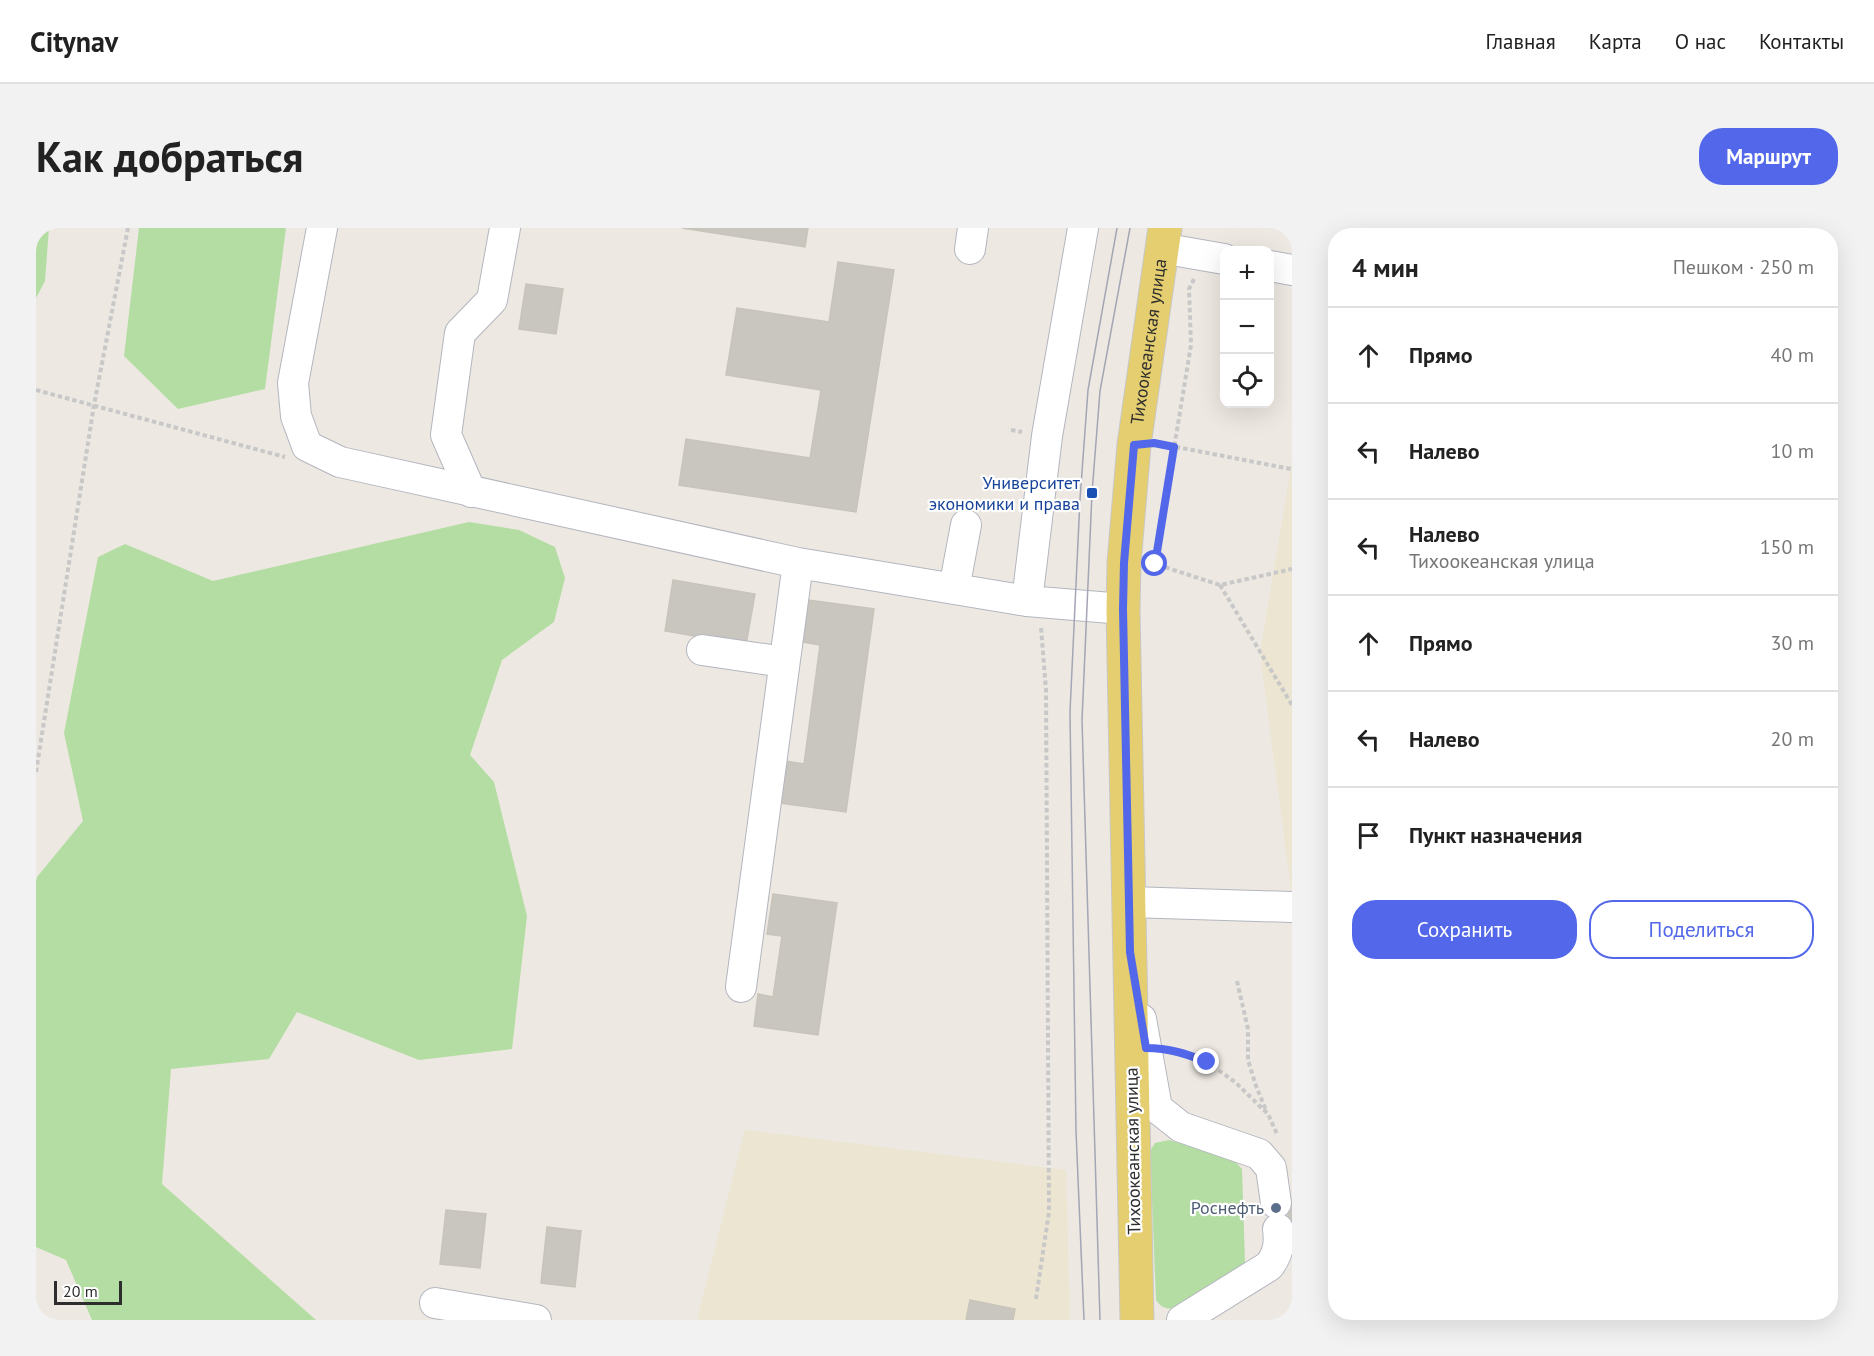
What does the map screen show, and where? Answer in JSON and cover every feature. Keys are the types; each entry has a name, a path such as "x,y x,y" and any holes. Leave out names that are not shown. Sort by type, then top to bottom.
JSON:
{"main road":[{"name":"Тихоокеанская улица","path":"1137,1320 1124,563 1134,445 1163,238"}],"street":[{"path":"321,228 293,382 296,416 307,446 340,462 798,563 1033,602 1123,609"},
{"path":"471,492 446,435 460,333 492,300 505,228"},
{"path":"1033,602 1047,436 1083,228"},
{"path":"1163,238 1220,258"},
{"path":"1274,267 1292,270"},
{"path":"954,589 966,525"},
{"path":"741,987 798,563"},
{"path":"702,650 784,662"},
{"path":"1129,902 1292,907"},
{"path":"1130,952 1157,1108 1181,1127 1258,1154 1271,1168 1280,1243 1274,1260 1269,1266 1182,1320"},
{"path":"435,1303 502,1317 536,1320"}],"path":[{"path":"36,772 94,405 128,228"},
{"path":"1196,274 1189,289 1191,345 1155,564 1220,585 1292,570"},
{"path":"36,390 290,459"},
{"path":"1134,445 1154,443 1291,469"},
{"path":"1220,585 1292,705"},
{"path":"1033,602 1046,690 1049,1212 1036,1299"},
{"path":"1237,981 1248,1029 1248,1060 1251,1072 1280,1141"},
{"path":"1146,1048 1183,1052 1207,1062 1235,1082 1268,1114"}],"shaded area":[{"path":"1292,462 1292,897 1260,653"},
{"path":"745,1130 1066,1170 1070,1320 697,1320"}],"green space":[{"path":"36,228 49,228 45,281 36,298"},
{"path":"139,228 286,228 265,389 178,409 124,356"},
{"path":"469,522 519,530 555,547 565,578 554,622 502,660 470,755 494,782 527,916 512,1049 419,1060 297,1012 269,1059 171,1069 162,1184 316,1320 92,1320 66,1260 36,1247 36,882 37,877 83,821 64,733 98,557 125,544 213,581"},
{"path":"1169,1140 1232,1158 1242,1169 1245,1262 1241,1268 1169,1309 1156,1300 1150,1151 1155,1143"}],"building":[{"path":"682,228 808,228 805,247"},
{"path":"838,262 894,270 856,512 679,485 686,439 810,458 821,390 726,375 737,308 829,322"},
{"path":"526,284 563,289 556,334 519,329"},
{"path":"673,580 755,594 746,645 665,631"},
{"path":"808,600 874,609 846,812 780,803 786,761 804,764 820,645 802,642"},
{"path":"773,894 837,903 818,1035 754,1026 758,994 773,997 782,936 767,934"},
{"path":"1287,1202 1292,1202 1292,1228 1289,1228"},
{"path":"446,1210 486,1214 480,1268 440,1264"},
{"path":"547,1227 581,1231 575,1287 541,1283"},
{"path":"970,1300 1015,1309 1013,1320 966,1320"}],"tram line":[{"path":"1084,1320 1076,1131 1070,712 1080,499 1088,390 1117,228"},
{"path":"1100,1320 1082,720 1092,493 1100,391 1130,228"}],"place":[{"name":"Университет экономики и права","path":"1092,493"},
{"name":"Роснефть","path":"1276,1208"}],"route":[{"path":"1155,564 1174,447 1154,443 1134,445 1124,563 1130,952 1146,1048 1183,1052 1207,1062"}]}
